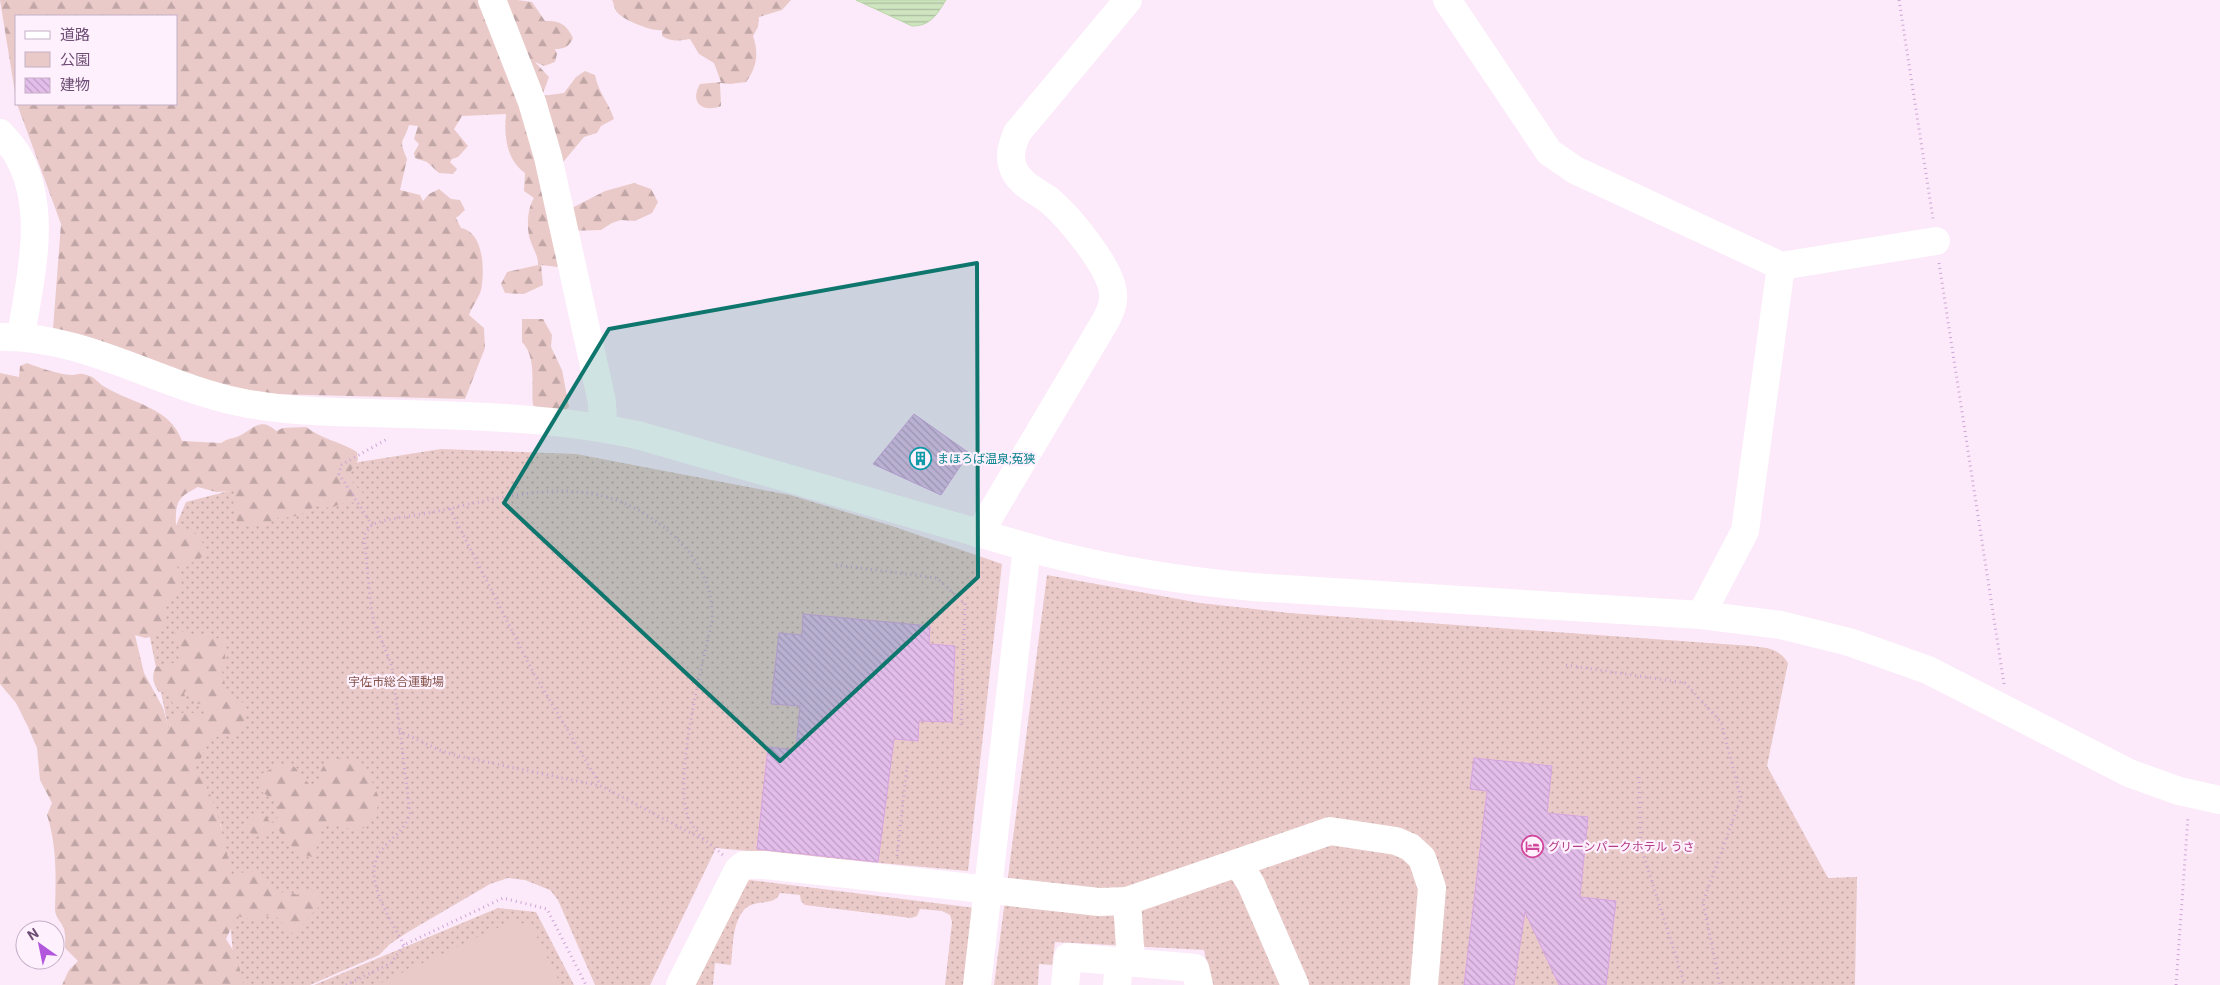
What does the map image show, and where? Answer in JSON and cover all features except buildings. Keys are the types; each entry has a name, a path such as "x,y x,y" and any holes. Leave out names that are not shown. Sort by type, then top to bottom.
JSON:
{"street":[{"path":"492,0 532,102 548,157 602,402 603,428"},
{"path":"979,534 1106,320 1113,300 1111,283 1081,235 1064,215 1022,182 1014,170 1010,156 1012,146 1017,133 1128,0"},
{"path":"1447,0 1549,152 1561,162 1781,266 1936,241"},
{"path":"0,133 17,154 32,190 35,250 10,337 75,347 197,390 239,402 333,412 526,418 603,428 641,436 979,534 1104,566 1220,584 1701,615 1781,625 1849,642 1928,670 2106,762 2147,781 2190,794 2220,800"},
{"path":"1701,615 1745,531 1781,266"},
{"path":"977,985 1027,547"},
{"path":"680,985 738,870 744,865 765,865 1100,902 1127,901 1330,831 1396,841 1410,847 1422,858 1432,888 1424,985"},
{"path":"1238,863 1251,884 1295,985"},
{"path":"1123,970 1127,901"},
{"path":"1065,985 1068,957 1123,970 1170,975 1195,968 1199,985"}],"path":[{"path":"1899,0 2008,710"},
{"path":"372,525 339,474 340,465 397,433"},
{"path":"404,945 377,891 374,876 378,854 405,827 410,813 392,666 374,622 364,535 372,525 382,521 529,492 585,491 620,500 646,513 688,551 708,584 713,608 712,622 692,714 684,799 689,819 710,844 738,870"},
{"path":"450,509 546,695 601,786"},
{"path":"836,565 937,578 965,604 961,727"},
{"path":"1566,665 1684,683 1720,722 1740,798 1704,902 1720,985"},
{"path":"399,730 438,750 458,756 601,786 710,844"},
{"path":"896,860 907,766"},
{"path":"1639,777 1641,847 1685,985"},
{"path":"2176,985 2190,794"},
{"path":"346,985 391,963 404,945 503,898 542,906 547,909 586,985"}],"highlighted area":[{"path":"977,263 978,577 780,761 504,503 609,329"}],"green space":[{"path":"0,0 517,0 532,2 545,21 555,21 562,24 573,38 566,47 555,49 557,54 555,62 544,66 535,62 549,77 542,96 564,93 576,77 585,71 595,75 614,119 601,126 597,133 584,137 559,167 570,209 605,191 634,183 651,189 658,202 652,213 635,221 621,220 601,230 569,231 571,260 558,267 541,265 543,285 524,294 505,293 501,284 507,272 538,265 537,256 529,237 528,226 530,208 534,198 524,191 525,173 510,154 505,131 506,114 462,116 454,129 468,146 458,157 450,162 457,169 453,174 439,173 427,162 415,158 414,153 419,144 414,139 418,126 409,125 402,141 407,159 400,190 420,195 423,201 429,194 439,189 451,199 460,200 465,210 456,218 461,228 469,231 474,237 481,253 483,273 481,290 469,315 484,328 485,348 465,399 272,394 197,382 53,329 61,224 17,105 178,105 178,15 15,15 15,93"},
{"path":"612,0 791,0 782,10 759,17 758,27 753,36 756,60 750,76 746,82 720,83 721,106 709,108 700,105 696,96 700,84 721,82 714,63 699,54 690,39 672,40 662,36 662,30 645,27 624,18 616,11"},
{"path":"522,319 543,319 552,335 551,347 562,370 569,407 560,415 543,413 533,405 532,363 527,348 522,342"},
{"path":"27,363 60,373 82,374 94,378 116,393 160,413 169,421 182,441 221,443 261,424 276,431 283,428 306,427 318,435 357,452 358,460 350,472 353,483 363,493 362,499 356,502 330,508 318,504 300,515 279,517 265,525 239,526 235,517 235,491 216,492 198,487 182,497 177,506 176,525 182,530 194,531 203,543 204,554 198,561 177,566 180,580 178,590 164,609 164,624 155,636 145,638 135,635 144,673 163,708 169,729 169,720 177,714 189,712 203,716 205,705 195,703 191,694 186,690 184,694 187,700 184,705 178,707 171,702 170,693 159,692 155,686 153,677 156,667 177,662 181,651 174,639 175,632 189,632 194,638 203,633 211,639 221,638 227,644 225,652 226,664 222,671 225,686 235,699 240,703 244,702 245,720 243,726 235,734 211,737 201,758 193,766 214,804 232,875 248,872 259,873 268,880 275,894 288,891 297,895 302,889 317,892 321,904 294,934 272,914 254,920 237,916 226,939 236,955 244,985 62,985 69,970 78,961 65,948 65,920 59,920 55,912 56,873 53,838 47,815 52,803 40,780 37,748 28,727 16,703 0,684 0,373 19,377 20,366"},
{"name":"宇佐市総合運動場","path":"441,449 576,454 790,495 892,526 1002,564 968,871 716,848 650,985 595,985 558,900 550,890 525,880 508,878 490,884 408,932 390,944 379,955 310,985 236,985 221,825 169,732 143,603 186,502 315,469"},
{"path":"1047,575 1200,603 1289,613 1751,646 1767,648 1781,654 1788,663 1767,766 1828,878 1857,877 1855,985 1211,985 1204,950 1055,942 1052,965 1039,964 1038,985 994,985"},
{"path":"341,758 357,760 365,765 380,800 370,822 365,827 353,829 324,823 312,857 296,850 278,829 274,828 270,836 250,833 246,827 248,818 256,811 266,815 269,821 274,823 277,820 278,804 261,791 261,774 279,765 291,763 309,784 320,786 320,772 326,762"},
{"path":"749,880 975,908 966,985 945,985 952,922 950,915 942,911 920,909 917,916 911,918 805,905 801,901 800,895 780,893 777,898 769,902 753,904 743,911 735,930 731,965 715,963 713,985 689,985 723,918"},
{"path":"498,908 536,912 574,985 314,985"},
{"path":"512,921 531,925 561,985 376,985"}],"shaded area":[{"path":"856,0 946,0 933,18 924,24 912,26"}],"place":[{"name":"まほろば温泉;菟狭","path":"921,459"},
{"name":"グリーンパークホテル うさ","path":"1532,847"}]}
